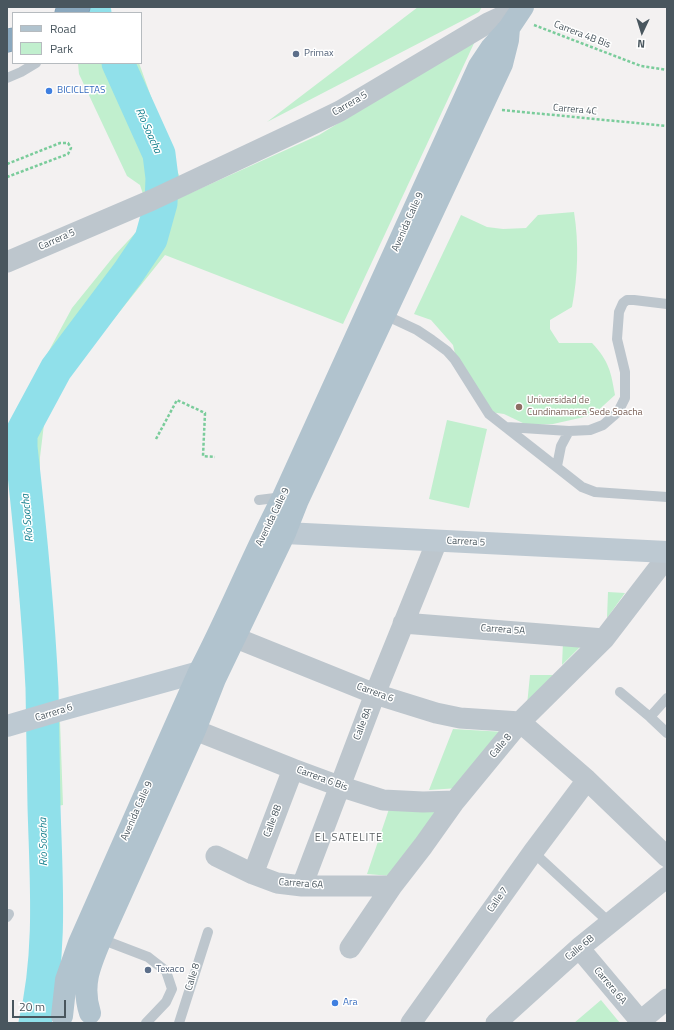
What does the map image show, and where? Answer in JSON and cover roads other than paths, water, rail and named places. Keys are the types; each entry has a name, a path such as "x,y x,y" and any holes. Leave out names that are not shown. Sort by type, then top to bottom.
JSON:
{"highway":[{"path":"68,12 79,7"}],"main road":[{"name":"Avenida Calle 9","path":"94,1018 86,1002 85,987 90,965 195,730 207,675 219,634 275,531 298,500 502,64 508,40 516,18"},
{"name":"Avenida Calle 9","path":"59,1019 66,980 79,943 207,675 236,638 275,531 283,497 479,66 491,48 516,18"},
{"name":"Carrera 5","path":"275,531 436,541 667,552"},
{"name":"Carrera 6","path":"16,724 58,711 207,675"},
{"path":"59,1019 75,1010 83,1011 94,1018"}],"street":[{"name":"Carrera 5","path":"7,262 152,200 340,110 488,23 503,16 516,18"},
{"name":"Calle 8A","path":"302,886 339,786 436,541"},
{"name":"Calle 8","path":"350,948 392,886 455,801 520,722 604,639 667,557"},
{"name":"Carrera 5A","path":"403,623 604,639"},
{"name":"Carrera 6","path":"236,638 375,694 436,713 454,717 520,722"},
{"path":"520,722 587,780 667,857"},
{"name":"Carrera 6 Bis","path":"195,730 293,769 383,800 423,802 455,801"},
{"name":"Calle 8B","path":"253,874 293,769"},
{"name":"Calle 7","path":"411,1023 533,852 587,780"},
{"name":"Carrera 6A","path":"216,856 253,874 277,883 302,886 392,886"},
{"name":"Calle 6B","path":"496,1023 579,948 667,877"},
{"name":"Carrera 6A","path":"579,948 640,1022"},
{"path":"640,1022 667,999"}],"lane":[{"path":"7,78 34,64"},
{"path":"506,427 569,431 590,430 603,425 618,412 625,398 625,372 617,339 619,312 623,303 628,300 634,300 667,304"},
{"path":"385,315 422,334 447,351 455,360 489,414 582,487 595,492 667,497"},
{"path":"557,466 561,446 569,431"},
{"path":"259,500 283,497"},
{"path":"620,692 667,733"},
{"path":"650,717 667,698"},
{"path":"533,852 610,924"},
{"name":"Calle 8","path":"179,1023 208,932"},
{"path":"101,939 148,957 166,971 172,989 166,1002 146,1023"}],"waterway":[{"name":"Río Soacha","path":"92,7 94,12"},
{"name":"Río Soacha","path":"35,1023 44,969 47,888 42,688 31,537 21,447 21,434 56,369 128,273 151,239 161,203 162,178 159,154 118,64"}],"place":[{"name":"Primax","path":"296,54"},
{"name":"BICICLETAS","path":"49,91"},
{"name":"Universidad de Cundinamarca Sede Soacha","path":"519,407"},
{"name":"Texaco","path":"148,970"},
{"name":"Ara","path":"335,1003"}],"district":[{"name":"EL SATELITE","path":"349,838"}]}
